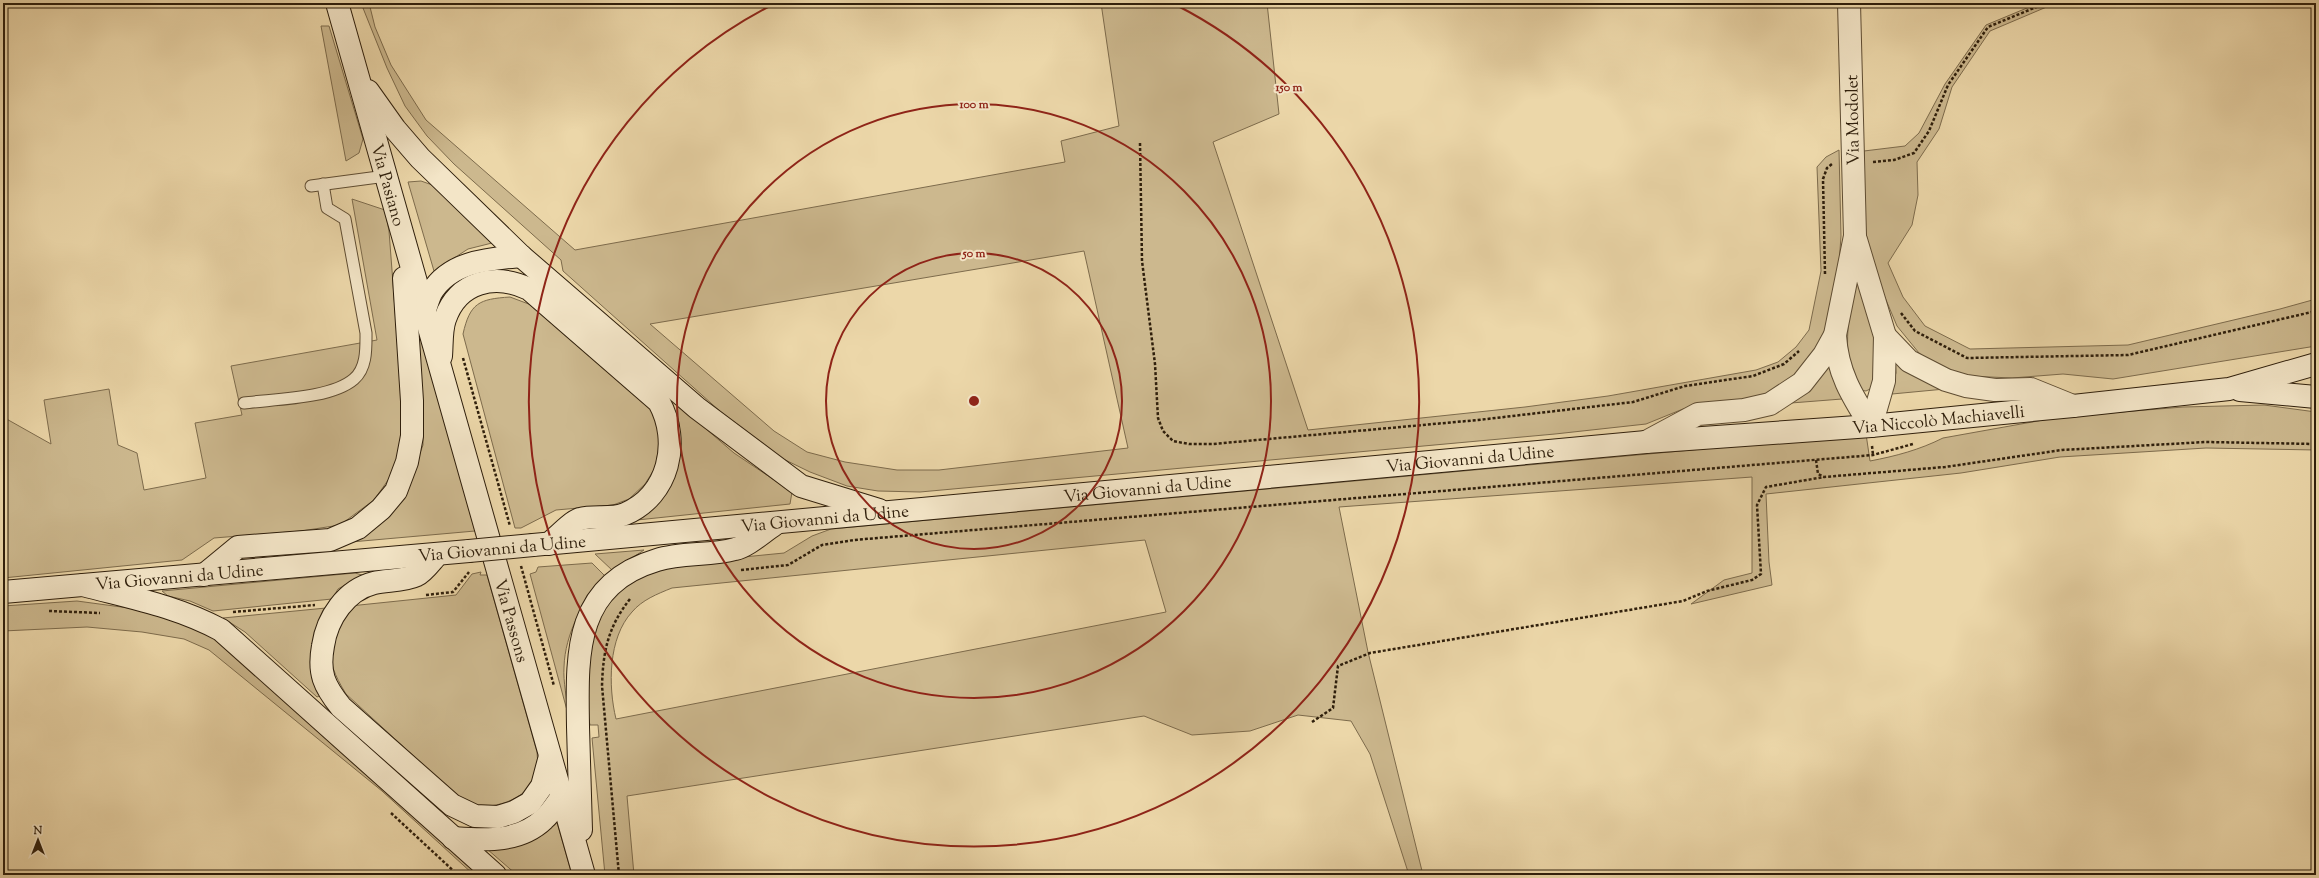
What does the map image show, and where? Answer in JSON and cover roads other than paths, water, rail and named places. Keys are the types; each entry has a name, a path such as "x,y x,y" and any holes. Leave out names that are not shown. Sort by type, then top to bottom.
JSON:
{"street":[{"name":"Via Pasiano","path":"337,3 440,366"},
{"name":"Via Modolet","path":"1849,3 1866,164 1855,236 1835,336 1839,367 1855,400 1871,426"},
{"path":"359,77 395,129 420,158 521,256 697,408 801,486 890,514"},
{"path":"386,176 389,163 395,156 408,154 420,158"},
{"path":"204,575 238,547 330,540 358,528 381,509 396,490 407,462 412,436 412,401 402,233"},
{"name":"Via Modolet","path":"1855,236 1885,336 1884,381 1871,426"},
{"path":"424,313 431,293 453,272 467,264 489,259 521,256"},
{"path":"440,366 444,321 450,308 473,285 489,280 506,281 528,289 658,402 666,416 670,451 665,474 656,490 643,504 624,515 578,519 541,545"},
{"name":"Via Modolet","path":"1646,442 1698,414 1744,410 1776,401 1802,383 1824,355 1835,336"},
{"name":"Via Modolet","path":"1885,336 1909,360 1946,380 1966,386 1995,390 2031,389 2073,406"},
{"name":"Via Niccolò Machiavelli","path":"1646,442 1871,426 2229,389 2316,364"},
{"name":"Via Passons","path":"440,366 550,756 563,795 583,871"},
{"name":"Via Niccolò Machiavelli","path":"2229,389 2316,397"},
{"name":"Via Giovanni da Udine","path":"3,592 890,514 1646,442"},
{"path":"583,871 576,678 585,623 594,606 608,589 632,570 658,560 737,549 776,524"},
{"path":"438,554 417,575 372,583 342,602 336,610 323,640 321,658 322,677 331,695 341,707 452,805 475,816 498,817 514,812 530,803 542,786 550,756"},
{"path":"83,585 163,605 193,616 221,630 495,875"},
{"path":"453,838 494,839 528,832 544,819 563,795"}],"lane":[{"path":"311,186 386,176"},
{"path":"244,403 332,390 355,379 363,366 366,350 366,333 345,219 327,208 323,184"}]}
